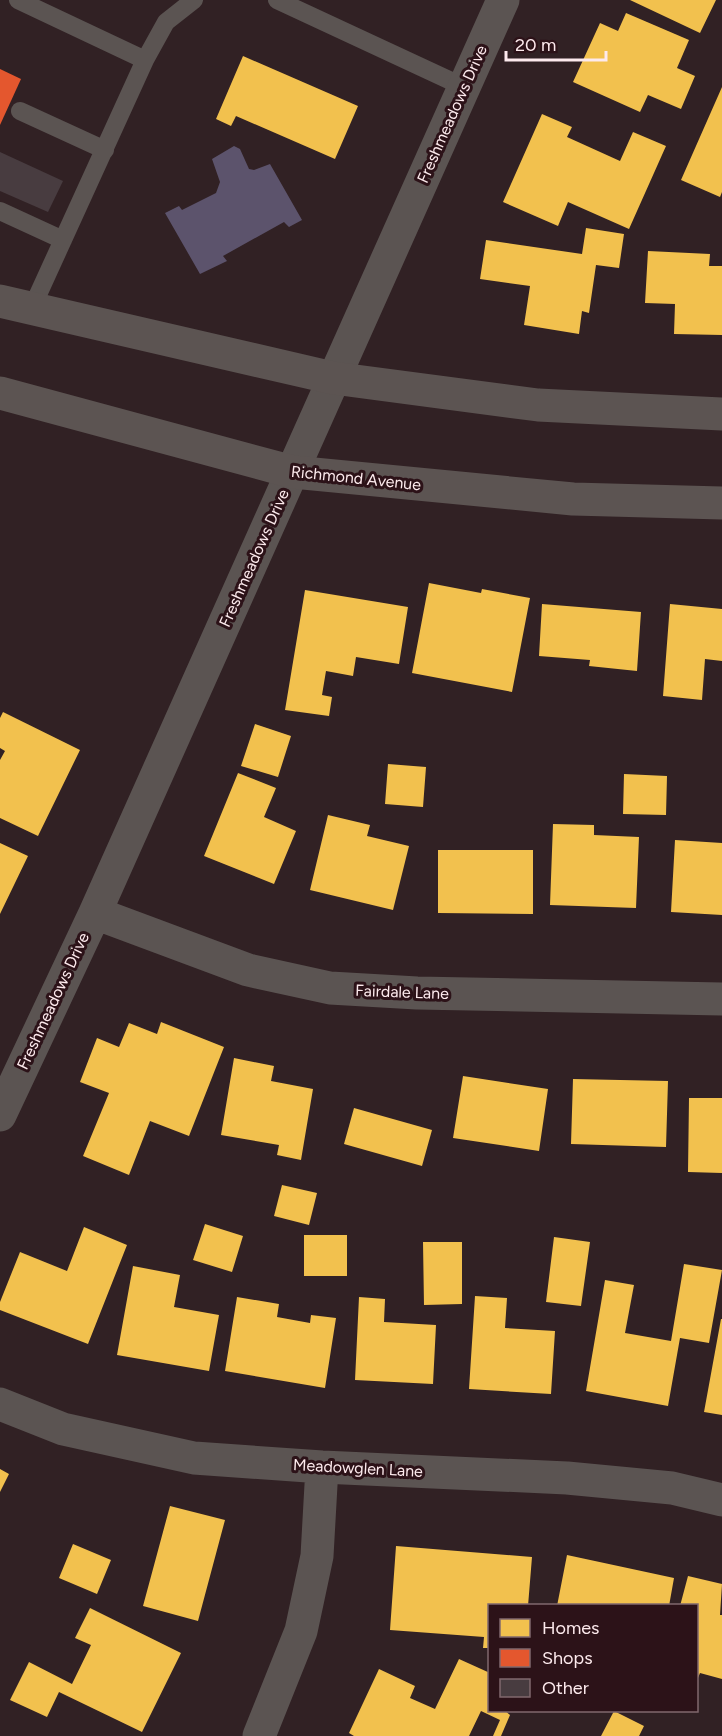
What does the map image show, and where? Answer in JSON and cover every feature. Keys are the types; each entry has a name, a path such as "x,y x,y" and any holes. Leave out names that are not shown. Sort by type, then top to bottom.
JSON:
{"main road":[{"path":"0,301 333,378 538,405 722,414"},
{"name":"Richmond Avenue","path":"0,393 293,472 573,499 722,503"}],"street":[{"name":"Freshmeadows Drive","path":"0,1114 94,913 503,0"},
{"name":"Fairdale Lane","path":"94,913 248,970 330,988 417,993 722,999"},
{"name":"Meadowglen Lane","path":"0,1404 63,1429 194,1458 322,1467 567,1478 672,1488 722,1500"},
{"path":"259,1736 301,1631 317,1556 322,1467"}],"lane":[{"path":"18,0 145,60"},
{"path":"31,310 145,60 166,22 194,0"},
{"path":"277,0 464,87"},
{"path":"20,111 105,150"},
{"path":"0,211 63,240"}],"shaded area":[{"path":"234,146 240,149 249,169 254,170 270,164 302,220 289,227 284,222 223,256 227,261 200,274 165,213 179,206 182,210 216,193 220,182 212,159"}],"building: Homes":[{"path":"630,0 716,0 700,33"},
{"path":"626,13 689,40 677,68 695,76 681,109 648,95 640,112 573,82 600,23 618,31"},
{"path":"243,56 358,106 335,159 236,116 231,126 216,119"},
{"path":"722,87 722,192 720,197 681,180"},
{"path":"542,114 572,127 567,137 620,161 633,132 666,146 629,229 568,202 558,226 503,202"},
{"path":"586,228 624,234 619,268 596,265 589,313 582,311 579,334 524,325 530,286 480,279 486,240 582,254"},
{"path":"648,251 710,254 709,266 722,266 722,335 674,334 675,304 645,303"},
{"path":"429,583 481,593 482,589 530,598 512,692 412,673"},
{"path":"305,590 408,607 399,664 356,657 353,676 326,671 322,695 332,697 329,716 285,710"},
{"path":"542,604 641,612 637,671 589,666 590,660 539,656"},
{"path":"670,604 722,609 722,661 705,659 702,700 663,696"},
{"path":"3,712 80,750 38,836 0,818 0,760 5,751 0,748 0,718"},
{"path":"255,724 291,736 278,777 241,766"},
{"path":"388,764 426,767 423,807 385,804"},
{"path":"238,773 276,788 264,817 296,831 274,884 204,856"},
{"path":"624,774 667,776 666,815 623,814"},
{"path":"328,815 370,825 367,836 409,846 393,910 310,890"},
{"path":"553,824 594,825 594,835 639,837 636,908 550,905"},
{"path":"675,840 722,843 722,915 671,912"},
{"path":"0,843 28,856 0,914"},
{"path":"438,850 533,850 533,914 438,913"},
{"path":"161,1022 224,1047 189,1136 150,1121 129,1175 83,1156 109,1093 80,1082 97,1038 119,1047 129,1023 157,1034"},
{"path":"234,1058 274,1066 271,1081 313,1089 301,1160 277,1155 279,1145 221,1135"},
{"path":"463,1076 548,1089 539,1151 453,1138"},
{"path":"573,1079 668,1081 666,1147 571,1144"},
{"path":"689,1098 722,1098 722,1173 688,1172"},
{"path":"354,1108 432,1130 422,1166 344,1144"},
{"path":"282,1185 317,1193 309,1225 274,1216"},
{"path":"205,1224 243,1236 232,1272 193,1260"},
{"path":"84,1227 127,1245 88,1344 0,1310 0,1302 20,1252 67,1271"},
{"path":"304,1235 347,1235 347,1276 304,1276"},
{"path":"554,1237 590,1242 581,1306 546,1302"},
{"path":"423,1242 462,1242 462,1304 424,1305"},
{"path":"684,1264 722,1270 709,1343 680,1338 668,1406 586,1391 605,1280 634,1285 625,1333 671,1341"},
{"path":"133,1266 180,1275 174,1307 219,1315 209,1371 117,1355"},
{"path":"475,1296 507,1298 505,1328 555,1331 551,1394 469,1389"},
{"path":"237,1297 279,1304 277,1317 310,1323 311,1315 336,1318 325,1388 225,1371"},
{"path":"359,1297 385,1299 384,1322 436,1325 433,1384 355,1380"},
{"path":"722,1319 722,1415 704,1412"},
{"path":"0,1469 9,1474 0,1492"},
{"path":"170,1506 225,1520 198,1621 143,1606"},
{"path":"73,1544 111,1560 97,1594 59,1578"},
{"path":"396,1546 532,1557 528,1604 488,1604 488,1648 483,1648 484,1637 390,1630"},
{"path":"567,1555 674,1578 669,1604 557,1604"},
{"path":"688,1576 722,1584 720,1615 722,1615 722,1679 700,1673 698,1678 698,1604 681,1604"},
{"path":"90,1608 181,1653 142,1732 59,1692 47,1717 10,1700 29,1662 72,1684 91,1645 75,1638"},
{"path":"459,1659 488,1672 488,1712 506,1712 510,1715 501,1736 493,1736 500,1720 481,1711 469,1736 354,1736 349,1733 379,1669 415,1686 410,1698 435,1709"},
{"path":"613,1712 644,1726 639,1736 601,1736"}],"building: Shops":[{"path":"0,69 21,79 0,125"}],"building: Other":[{"path":"0,152 63,181 48,212 0,191"}]}
